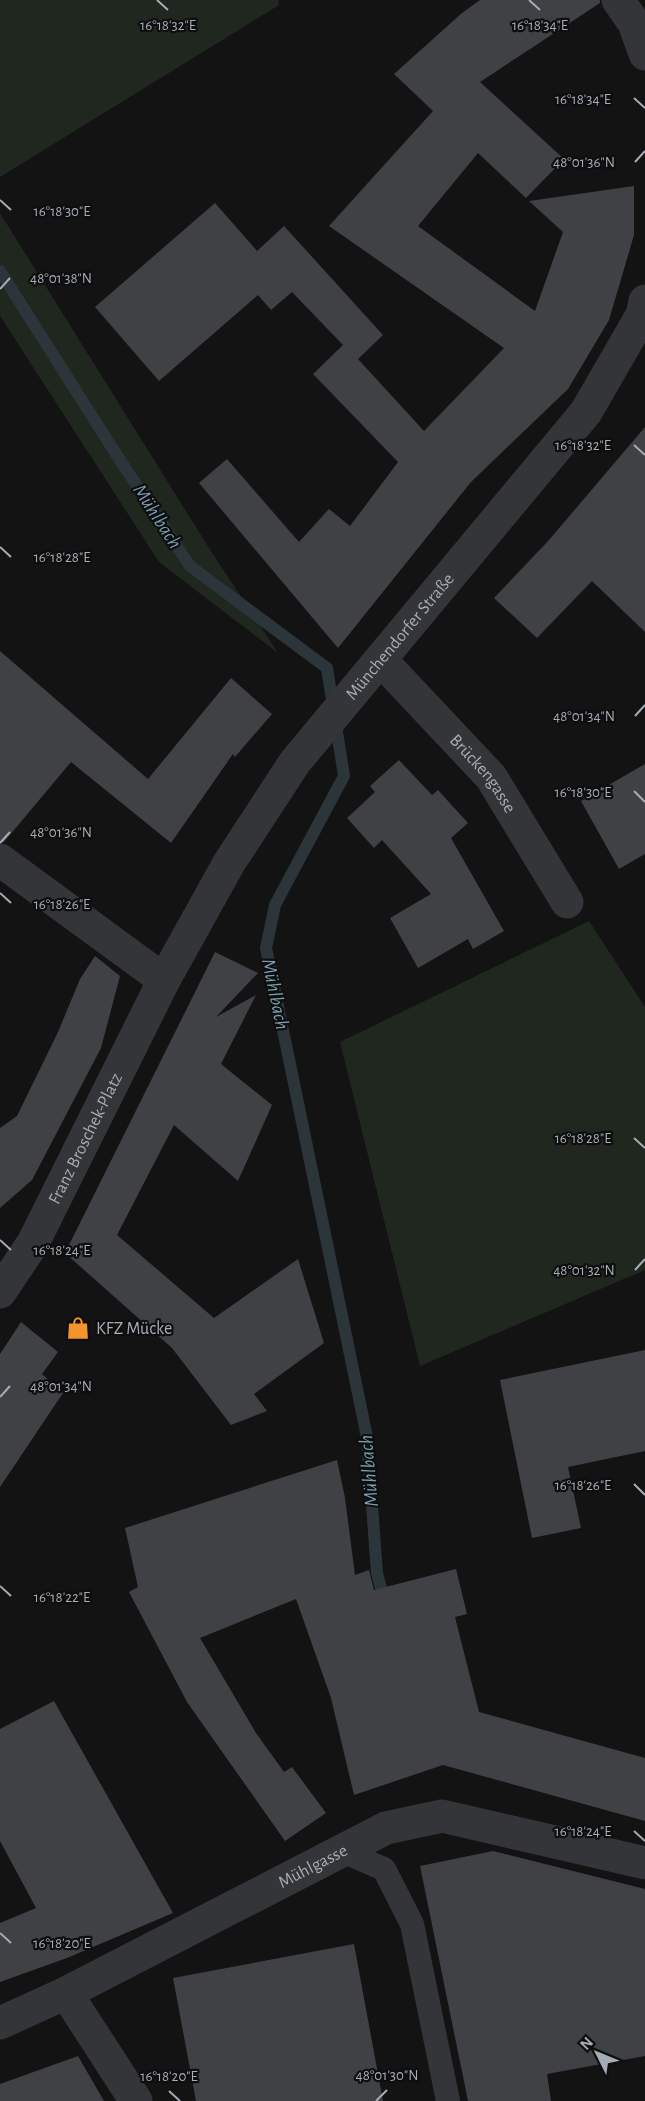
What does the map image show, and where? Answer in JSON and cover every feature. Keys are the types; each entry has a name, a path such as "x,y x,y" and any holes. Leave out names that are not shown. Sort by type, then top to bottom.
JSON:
{"street":[{"path":"632,13 645,54"},
{"name":"Münchendorfer Straße","path":"164,980 229,862 295,762 586,412 642,315 645,301"},
{"name":"Brückengasse","path":"381,660 491,777 567,902"},
{"path":"0,860 164,980"},
{"name":"Franz Broschek-Platz","path":"0,1292 33,1243 164,980"},
{"name":"Mühlgasse","path":"0,2023 66,1993 386,1828 442,1816 645,1863"},
{"path":"66,1993 136,2101"}],"lane":[{"path":"342,1851 384,1869 412,1924 448,2101"}],"shaded area":[{"path":"0,0 278,0 279,5 0,177"},
{"path":"0,213 209,548 278,653 159,562 0,316"},
{"path":"589,921 645,1007 645,1270 420,1366 340,1042"}],"building":[{"path":"480,0 600,0 600,3 480,82 564,159 526,198 478,153 418,226 535,311 563,232 529,201 634,186 634,235 609,320 568,389 471,482 338,648 199,483 227,459 299,542 329,509 350,526 398,462 313,374 343,345 292,292 271,310 258,295 159,381 95,307 215,203 257,251 284,226 383,335 358,359 424,431 504,348 329,226 433,111 394,74 462,13"},
{"path":"645,427 645,632 592,581 537,638 494,598 549,540"},
{"path":"0,651 148,779 231,678 272,714 235,757 233,754 171,843 71,762 4,842 0,842"},
{"path":"399,760 432,795 438,790 468,823 451,838 504,931 473,949 468,939 418,968 390,918 431,894 382,840 374,848 347,818 375,792 370,786"},
{"path":"645,764 645,854 619,869 581,801"},
{"path":"215,952 258,973 216,1017 256,995 221,1064 272,1105 238,1181 174,1125 117,1235 214,1318 298,1259 324,1343 254,1394 267,1411 231,1425 172,1348 65,1253"},
{"path":"95,956 120,976 101,1048 32,1180 0,1208 0,1128 17,1116 58,1032 80,979"},
{"path":"21,1322 58,1352 42,1374 63,1393 0,1487 0,1354"},
{"path":"645,1350 645,1451 568,1467 581,1528 532,1538 500,1380"},
{"path":"337,1460 345,1498 355,1575 369,1570 374,1590 456,1569 467,1614 455,1617 479,1712 645,1758 645,1821 443,1765 354,1795 331,1698 296,1599 200,1638 256,1733 284,1772 292,1767 326,1813 285,1841 187,1702 129,1592 138,1587 125,1528"},
{"path":"54,1701 173,1913 67,1958 0,1982 0,1923 36,1908 0,1841 0,1729"},
{"path":"493,1851 645,1889 645,2056 547,2074 551,2101 468,2101 420,1866"},
{"path":"354,1944 383,2101 196,2101 173,1978"},
{"path":"78,2056 104,2101 0,2101 0,2084"}],"waterway":[{"name":"Mühlbach","path":"0,271 190,566 327,668 344,776 275,905 266,948 367,1437 377,1573 385,1603"}],"place":[{"name":"KFZ Mücke","path":"78,1328"}]}
